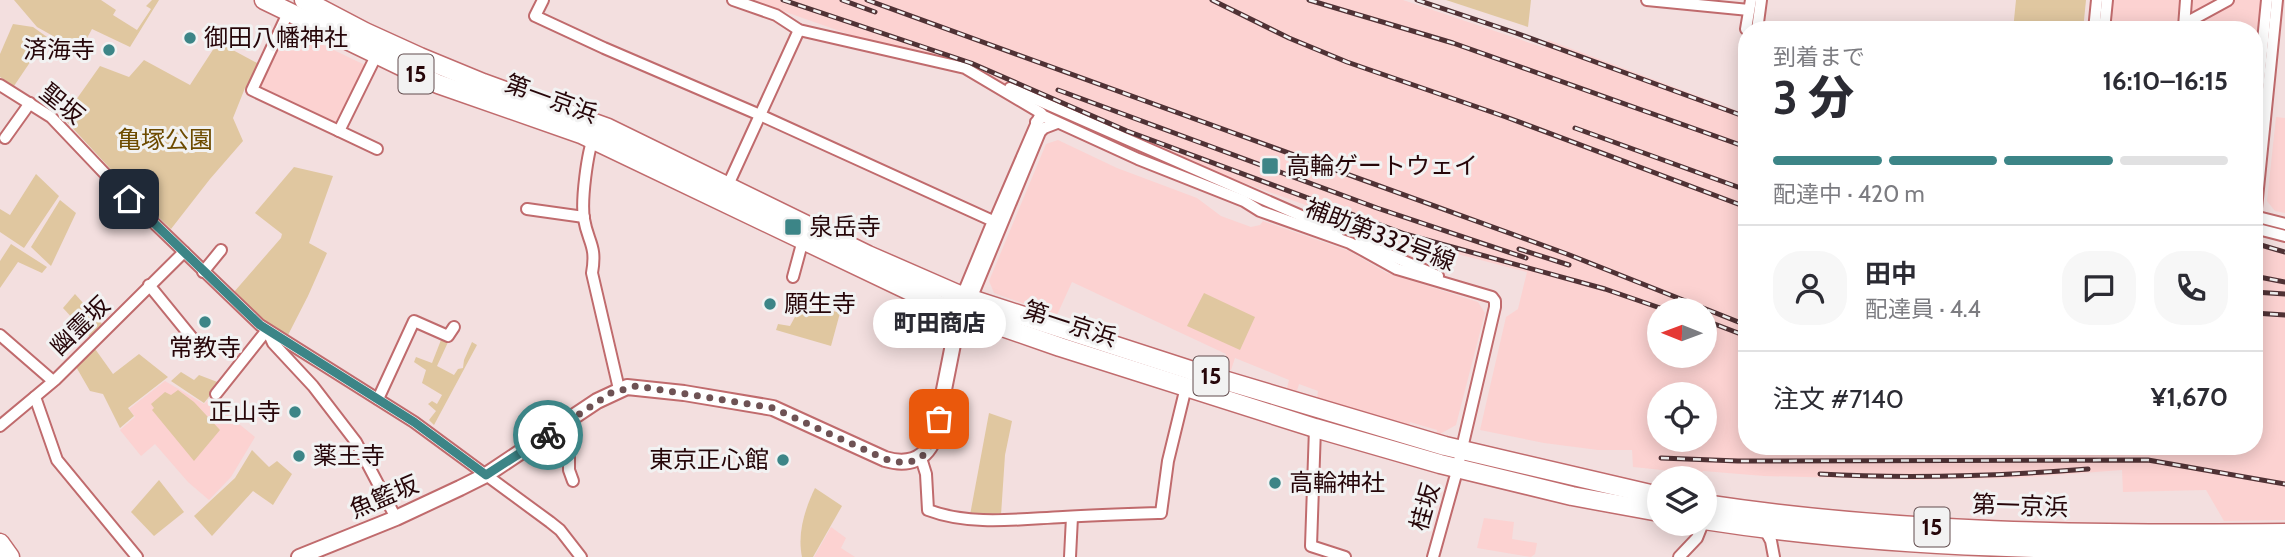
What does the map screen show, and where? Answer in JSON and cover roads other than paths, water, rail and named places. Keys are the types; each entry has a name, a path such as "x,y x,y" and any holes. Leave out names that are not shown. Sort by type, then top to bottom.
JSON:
{"highway":[{"name":"第一京浜","path":"264,0 285,7 376,56 438,84 557,117"},
{"name":"第一京浜","path":"304,0 420,57 630,148 803,240 935,303 964,302 1410,436 1459,460 1573,496 1647,510"},
{"name":"第一京浜","path":"630,148 728,186 1060,347 1405,454 1459,460 1647,494"},
{"path":"1405,454 1410,436"},
{"name":"第一京浜","path":"1717,507 1999,545"},
{"name":"第一京浜","path":"1717,524 1765,530 1999,545 2161,547 2208,542 2248,542 2285,550"},
{"name":"第一京浜","path":"2248,542 2285,533"},
{"path":"0,543 10,557"}],"main road":[{"path":"619,389 636,386 756,404 796,416 893,461 904,463 921,458 930,448 935,435 953,334 964,302"},
{"name":"魚籃坂","path":"299,557 396,518 486,475 619,389"}],"street":[{"path":"543,0 535,16 993,221 964,302"},
{"path":"733,0 776,15 799,30 871,39 965,68 1495,301"},
{"path":"1647,0 1750,5"},
{"path":"1758,21 1761,0"},
{"path":"2095,21 2097,0"},
{"path":"2105,21 2107,0"},
{"path":"2184,21 2186,0"},
{"path":"2194,21 2228,0"},
{"path":"2263,26 2267,0"},
{"path":"2263,136 2277,0"},
{"path":"285,7 252,90 377,149"},
{"path":"728,186 799,30"},
{"path":"340,131 376,56"},
{"path":"964,302 1041,113 965,68"},
{"name":"聖坂","path":"0,85 30,103 62,128 129,199 267,330 414,422 560,530 581,557"},
{"path":"5,138 30,103"},
{"name":"補助第332号線","path":"964,302 1032,127 1044,116 1138,159 1244,201 1260,211 1350,243 1397,269 1487,295 1495,301"},
{"path":"596,132 587,160 584,217 593,244 595,257 592,273 619,389"},
{"path":"527,209 584,217"},
{"path":"2263,223 2285,224"},
{"path":"2263,227 2285,236"},
{"path":"793,277 803,240"},
{"path":"204,272 221,250"},
{"name":"幽霊坂","path":"0,426 54,380 184,252"},
{"path":"149,285 193,339"},
{"name":"桂坂","path":"1433,557 1459,460 1495,301"},
{"path":"378,399 414,321 447,336 454,327"},
{"path":"216,394 267,330 273,343 313,386 356,442 396,518"},
{"path":"0,335 54,380"},
{"path":"921,458 926,474 928,510 940,515 1002,520 1161,513 1168,461 1186,387"},
{"path":"35,397 57,460 137,557"},
{"path":"1315,428 1311,546 1345,557"},
{"path":"554,431 569,457 569,470 573,481"},
{"path":"1070,557 1072,517"},
{"path":"1765,530 1771,541 1774,557"},
{"path":"1679,557 1698,536"}],"railway":[{"path":"783,0 971,63 1127,131 1405,234 1605,289 1647,303"},
{"path":"842,0 875,12"},
{"path":"867,0 1567,254 1738,322"},
{"path":"1212,0 1289,38 1347,62 1506,117 1738,204"},
{"path":"1309,0 1453,43 1738,144"},
{"path":"1417,0 1738,114"},
{"path":"1058,90 1377,208 1526,258"},
{"path":"1575,128 1738,187"},
{"path":"2263,246 2285,252"},
{"path":"1519,249 1569,265"},
{"path":"2263,278 2285,282"},
{"path":"2263,293 2285,294"},
{"path":"2263,314 2285,315"},
{"path":"1717,325 1738,333"},
{"path":"1661,458 1738,461 2148,460 2285,484"},
{"path":"1820,474 1954,476 2088,469"}],"place":[{"name":"御田八幡神社","path":"190,38"},
{"name":"済海寺","path":"109,50"},
{"name":"高輪ゲートウェイ","path":"1270,166"},
{"name":"泉岳寺","path":"793,227"},
{"name":"願生寺","path":"770,304"},
{"name":"常教寺","path":"205,322"},
{"name":"正山寺","path":"295,412"},
{"name":"町田商店","path":"939,419"},
{"name":"薬王寺","path":"299,456"},
{"name":"東京正心館","path":"783,460"},
{"name":"高輪神社","path":"1275,483"}],"park label":[{"name":"亀塚公園","path":"165,140"}]}
